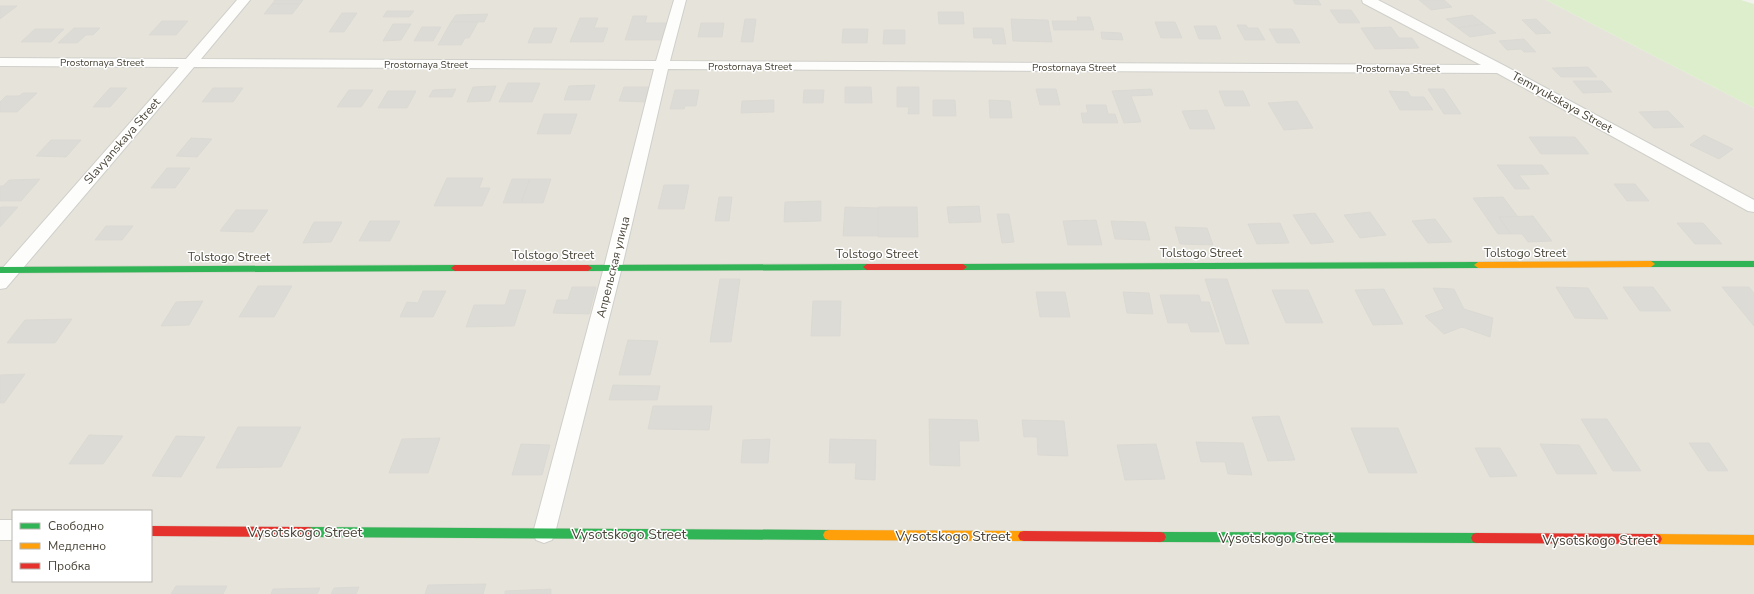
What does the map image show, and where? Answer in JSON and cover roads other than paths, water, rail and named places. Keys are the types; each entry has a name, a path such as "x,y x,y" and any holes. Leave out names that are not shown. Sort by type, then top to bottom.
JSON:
{"street":[{"name":"Slavyanskaya Street","path":"0,283 6,270 244,0"},
{"name":"Апрельская улица","path":"544,533 613,267 662,65 680,0"},
{"name":"Temryukskaya Street","path":"1368,0 1500,69 1754,207"},
{"name":"Prostornaya Street","path":"0,62 1500,69"},
{"name":"Tolstogo Street","path":"6,270 1754,264"},
{"path":"0,530 12,530"},
{"name":"Vysotskogo Street","path":"152,531 1754,540"}]}
